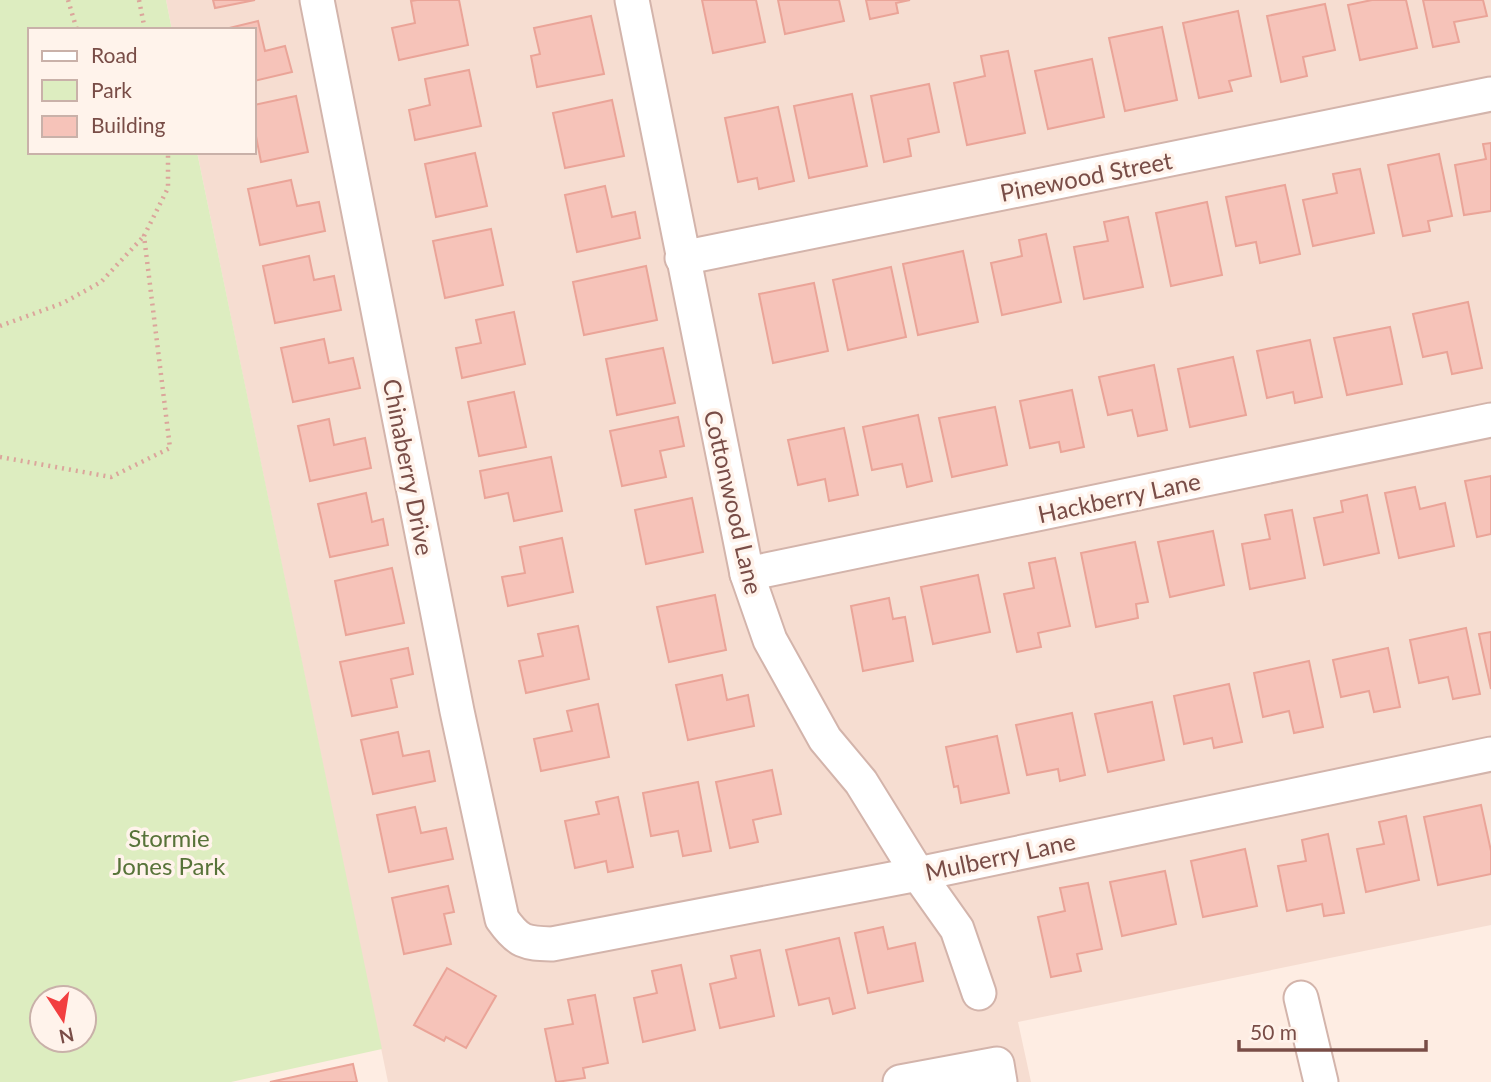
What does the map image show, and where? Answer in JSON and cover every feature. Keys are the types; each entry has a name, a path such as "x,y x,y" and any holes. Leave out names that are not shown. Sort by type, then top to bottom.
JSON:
{"street":[{"name":"Chinaberry Drive","path":"317,0 457,711 502,919 511,932"},
{"name":"Cottonwood Lane","path":"632,0 747,574 770,640 825,739 861,782 918,874 957,929 979,993"},
{"name":"Pinewood Street","path":"682,258 1491,94"},
{"name":"Hackberry Lane","path":"747,574 1491,420"},
{"name":"Mulberry Lane","path":"511,932 527,943 552,944 918,874 1491,754"},
{"path":"1301,998 1321,1082"},
{"path":"900,1082 997,1064 1000,1082"}],"path":[{"path":"68,0 76,28"},
{"path":"139,0 145,28"},
{"path":"0,326 63,303 101,282 144,236 168,188 168,154"},
{"path":"0,457 111,477 170,448 144,236"}],"shaded area":[{"path":"166,0 1491,0 1491,925 1018,1022 1031,1082 388,1082 197,154 256,154 256,28 172,28"}],"green space":[{"name":"Stormie Jones Park","path":"0,0 166,0 172,28 28,28 28,154 197,154 382,1049 231,1082 0,1082"}],"building":[{"path":"213,0 255,0 215,8"},
{"path":"459,0 468,45 399,60 392,28 415,23 411,1"},
{"path":"702,0 756,0 765,42 713,53"},
{"path":"778,0 839,0 844,21 785,34"},
{"path":"866,0 910,0 896,3 898,13 870,19"},
{"path":"1372,0 1406,0 1417,48 1360,60 1348,5"},
{"path":"1423,0 1483,0 1487,16 1454,22 1459,42 1433,47"},
{"path":"1325,4 1335,50 1303,57 1307,76 1281,82 1267,16"},
{"path":"1238,11 1251,76 1229,81 1232,91 1199,98 1183,23"},
{"path":"591,16 604,74 537,87 531,56 540,54 534,28"},
{"path":"258,21 265,51 285,46 292,72 256,81 256,28 229,28"},
{"path":"1162,27 1177,100 1125,111 1109,38"},
{"path":"1008,51 1025,133 967,145 954,83 985,76 981,56"},
{"path":"1092,59 1104,117 1048,129 1035,71"},
{"path":"469,70 481,126 415,140 409,110 430,105 425,79"},
{"path":"929,84 939,132 908,139 911,156 884,162 871,96"},
{"path":"852,94 867,166 809,178 794,106"},
{"path":"296,96 308,152 261,162 256,136 256,105"},
{"path":"612,100 624,156 565,168 553,113"},
{"path":"778,107 794,181 759,189 757,178 738,182 725,118"},
{"path":"1491,143 1491,211 1464,215 1455,165 1486,159 1483,144"},
{"path":"475,153 487,206 436,217 425,164"},
{"path":"1439,154 1452,216 1428,221 1430,231 1403,236 1388,165"},
{"path":"1360,169 1374,233 1313,246 1303,200 1337,193 1333,174"},
{"path":"291,180 297,206 319,202 325,231 260,245 248,189"},
{"path":"1285,185 1300,254 1260,263 1256,242 1236,246 1226,197"},
{"path":"605,186 612,217 635,212 640,238 577,252 565,195"},
{"path":"1207,202 1222,275 1171,286 1156,213"},
{"path":"1128,217 1143,287 1084,299 1074,247 1108,241 1104,222"},
{"path":"491,229 503,285 445,298 433,241"},
{"path":"1046,234 1061,302 1002,315 991,263 1022,256 1019,240"},
{"path":"963,251 978,322 918,335 903,264"},
{"path":"309,256 314,280 334,276 341,310 275,323 263,266"},
{"path":"646,266 657,320 584,335 573,282"},
{"path":"891,267 906,337 848,350 833,280"},
{"path":"814,283 828,351 773,363 759,294"},
{"path":"1468,302 1482,368 1452,374 1447,352 1423,357 1413,314"},
{"path":"514,312 525,364 462,378 456,348 481,343 476,320"},
{"path":"1390,327 1402,384 1347,395 1334,338"},
{"path":"324,339 329,363 353,358 360,388 293,402 281,348"},
{"path":"1310,340 1322,397 1295,403 1293,392 1267,398 1257,351"},
{"path":"663,348 675,403 617,415 606,359"},
{"path":"1233,357 1246,415 1190,427 1178,369"},
{"path":"1154,365 1167,430 1138,436 1132,410 1108,415 1099,377"},
{"path":"1072,390 1084,447 1061,452 1059,442 1030,448 1020,401"},
{"path":"514,392 526,447 479,456 468,402"},
{"path":"995,407 1007,465 952,477 939,418"},
{"path":"918,415 932,481 907,487 902,464 872,470 863,427"},
{"path":"678,417 684,446 660,451 666,477 622,486 610,431"},
{"path":"329,419 334,445 365,438 371,468 310,481 298,426"},
{"path":"844,428 858,495 829,501 825,479 798,485 788,440"},
{"path":"551,457 562,511 514,521 508,493 485,498 480,471"},
{"path":"1491,476 1491,534 1477,537 1465,481"},
{"path":"1415,487 1420,509 1445,503 1454,546 1399,558 1385,493"},
{"path":"366,493 372,522 383,519 388,545 330,557 318,504"},
{"path":"1367,495 1379,553 1324,565 1314,518 1343,512 1341,501"},
{"path":"692,498 703,552 646,564 635,510"},
{"path":"1292,510 1305,578 1250,589 1242,544 1270,539 1265,515"},
{"path":"1213,531 1224,585 1170,597 1158,542"},
{"path":"562,538 573,592 508,606 502,577 525,573 520,547"},
{"path":"1135,542 1148,602 1136,604 1138,618 1096,627 1081,553"},
{"path":"1055,558 1070,626 1038,633 1041,647 1017,652 1004,594 1034,588 1029,563"},
{"path":"392,568 404,623 346,635 335,581"},
{"path":"978,575 990,632 933,644 921,587"},
{"path":"715,595 726,650 669,662 657,607"},
{"path":"889,598 893,619 905,617 913,661 863,671 851,606"},
{"path":"578,626 589,679 526,693 519,661 543,656 538,634"},
{"path":"1466,628 1480,694 1453,699 1448,677 1419,683 1410,640"},
{"path":"1491,632 1491,689 1479,634"},
{"path":"408,648 413,674 391,679 397,707 352,716 340,662"},
{"path":"1388,648 1400,707 1374,712 1369,691 1341,697 1333,660"},
{"path":"1309,661 1323,727 1294,733 1289,711 1263,717 1254,673"},
{"path":"722,675 727,700 748,695 754,726 688,740 676,685"},
{"path":"1229,684 1242,742 1214,748 1212,738 1184,744 1174,696"},
{"path":"1152,702 1164,760 1108,772 1095,714"},
{"path":"598,704 609,757 541,771 534,739 572,731 567,711"},
{"path":"1072,713 1085,775 1060,781 1058,769 1027,775 1016,725"},
{"path":"398,732 403,756 429,751 435,781 373,794 361,740"},
{"path":"997,736 1009,793 961,803 958,786 954,787 946,747"},
{"path":"772,770 781,814 753,820 758,842 730,848 716,782"},
{"path":"698,782 711,851 683,856 678,831 651,836 643,793"},
{"path":"618,797 633,867 608,872 606,861 575,868 565,821 599,814 596,802"},
{"path":"1481,805 1491,851 1491,874 1438,885 1424,817"},
{"path":"415,807 421,833 446,828 453,859 389,872 377,815"},
{"path":"1406,816 1419,880 1366,892 1357,849 1384,844 1379,822"},
{"path":"1328,834 1344,913 1324,916 1322,904 1287,911 1278,866 1306,861 1302,840"},
{"path":"1245,849 1257,906 1203,917 1191,861"},
{"path":"1165,871 1176,924 1122,936 1110,882"},
{"path":"1088,883 1102,949 1077,954 1081,971 1051,977 1038,917 1065,911 1060,888"},
{"path":"448,886 454,912 444,914 451,944 404,954 392,898"},
{"path":"883,927 888,949 915,943 923,981 868,993 855,933"},
{"path":"839,938 855,1008 833,1014 829,998 799,1005 786,950"},
{"path":"760,950 774,1016 720,1028 710,984 736,978 731,956"},
{"path":"681,965 695,1030 643,1042 634,998 657,993 652,971"},
{"path":"447,968 496,996 466,1048 446,1037 444,1041 414,1025"},
{"path":"595,995 608,1063 583,1068 585,1078 556,1082 545,1029 573,1024 568,1000"},
{"path":"353,1064 357,1082 270,1082"}]}
